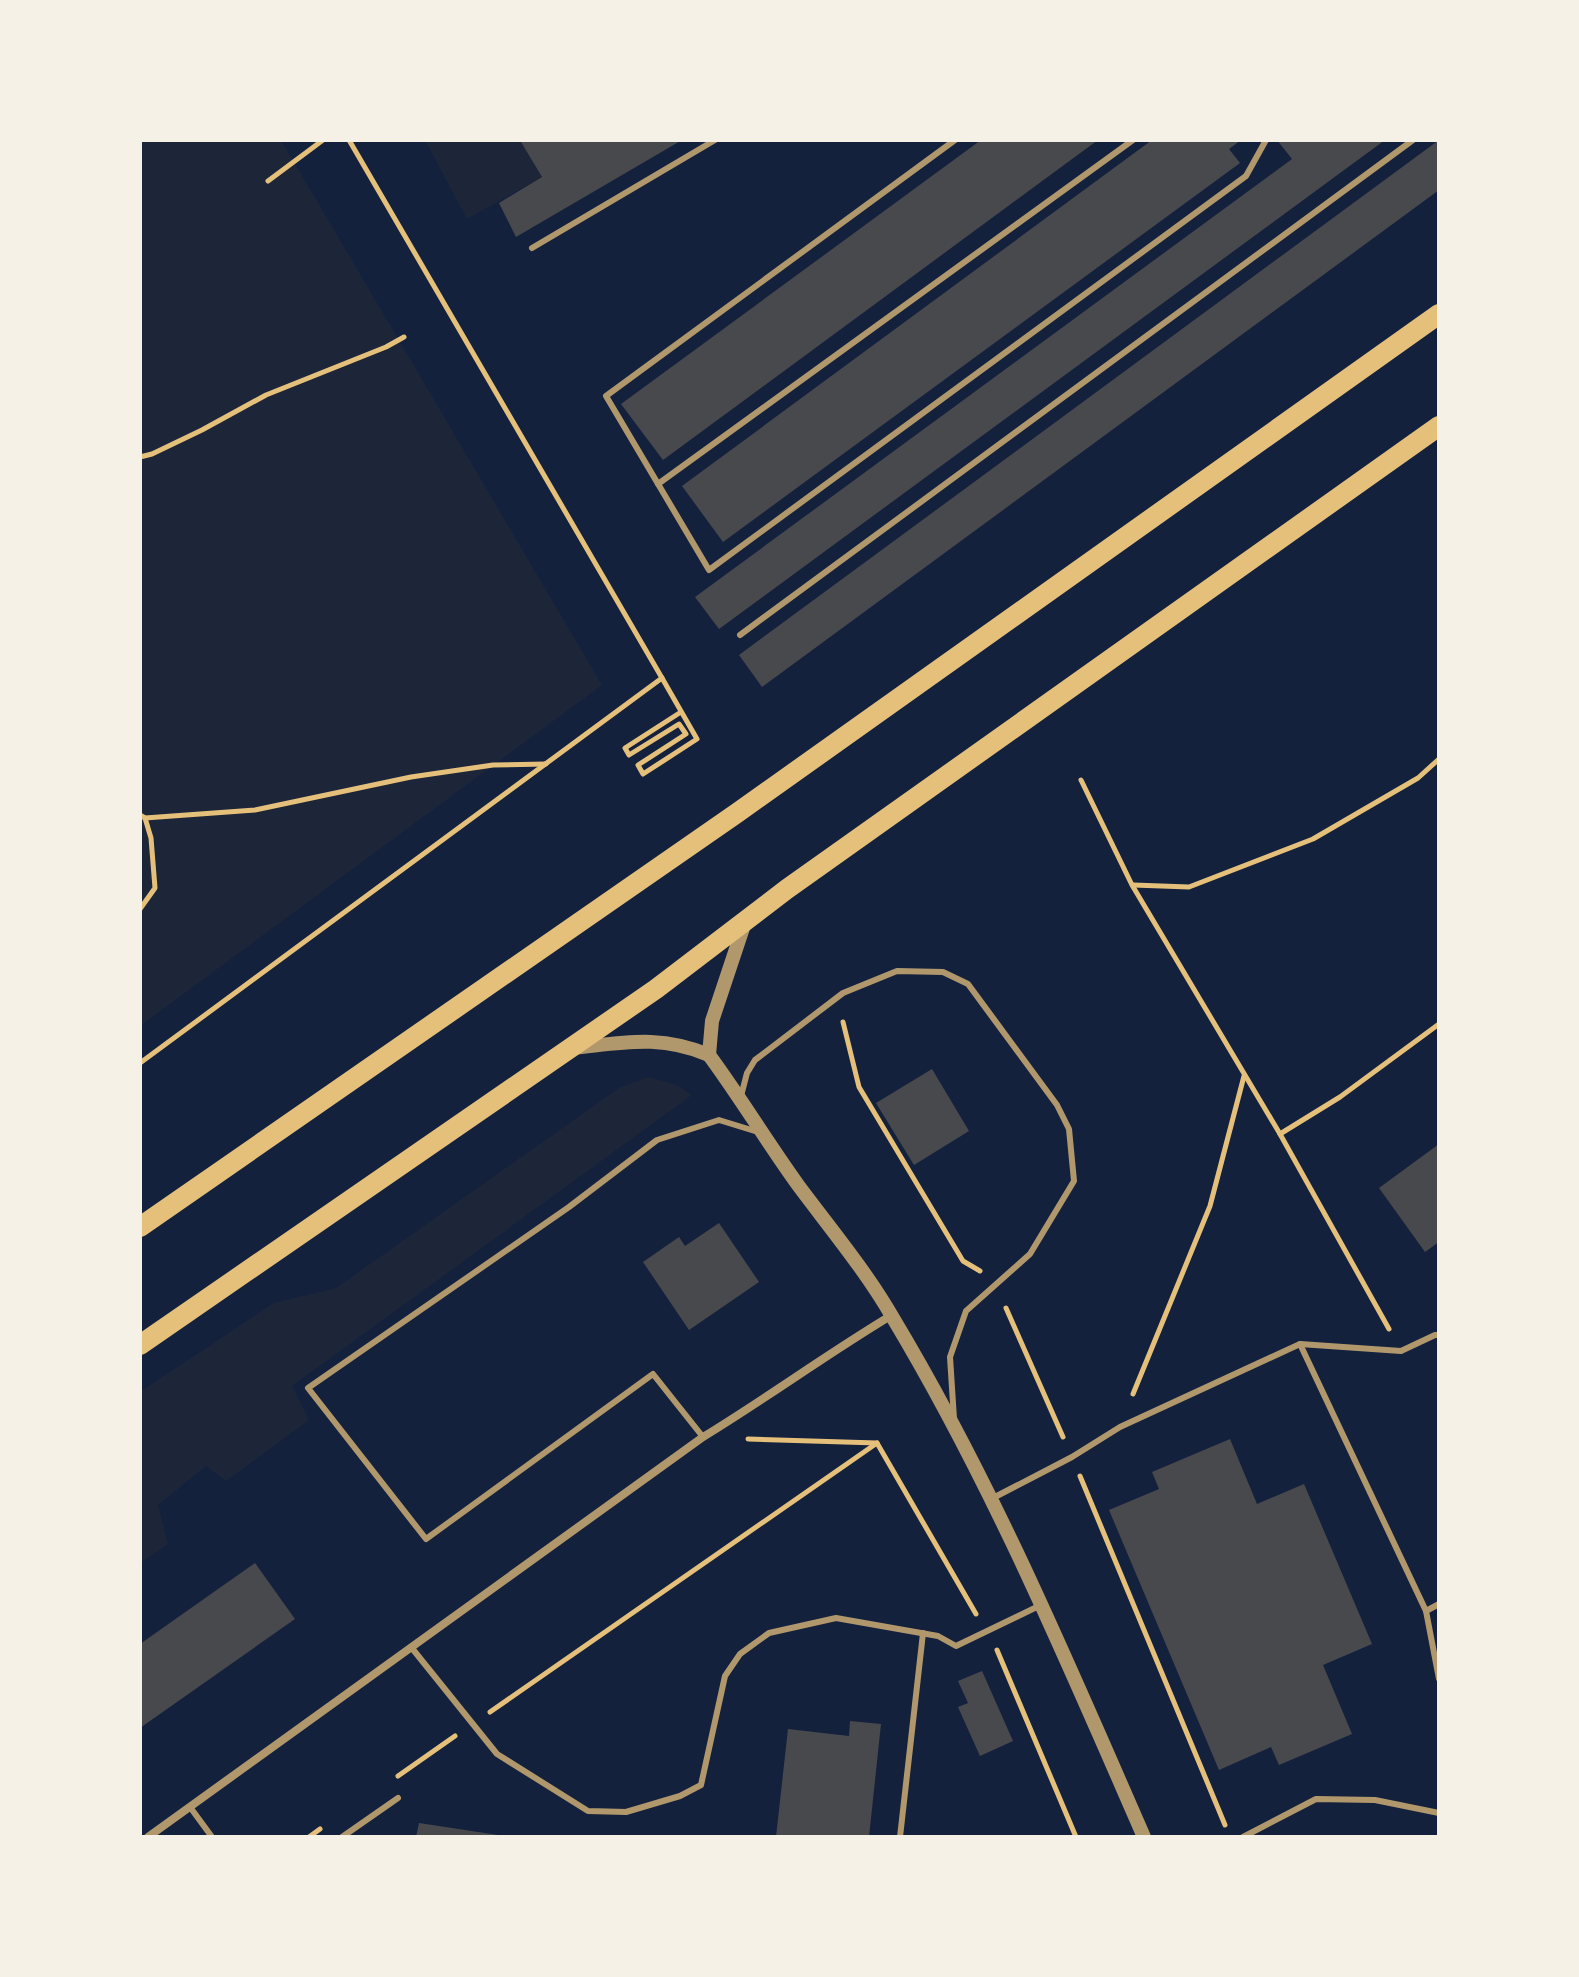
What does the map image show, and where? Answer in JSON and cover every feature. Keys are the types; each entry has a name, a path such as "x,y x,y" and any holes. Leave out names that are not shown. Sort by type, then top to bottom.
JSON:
{"main road":[{"path":"140,1227 737,813 1439,314"},
{"path":"140,1345 656,989 800,880 1439,426"}],"street":[{"path":"709,1055 712,1021 745,922"},
{"path":"569,1049 647,1040 682,1044 709,1055 741,1098 761,1133 892,1315 954,1426 1041,1605 1144,1837"},
{"path":"148,1837 703,1437 892,1315"}],"lane":[{"path":"532,248 715,140"},
{"path":"955,140 606,396 709,570 1246,176 1266,140"},
{"path":"658,484 1133,140"},
{"path":"740,635 1413,140"},
{"path":"741,1098 747,1073 755,1060 836,997 897,971 943,972 968,984 1057,1105 1069,1129 1074,1181 1030,1254 966,1311 950,1357 954,1426"},
{"path":"703,1437 653,1374 426,1539 308,1388 569,1207 657,1140 719,1120 761,1133"},
{"path":"991,1499 1072,1457 1120,1427 1300,1344 1401,1351 1439,1335"},
{"path":"1300,1344 1426,1611 1439,1679"},
{"path":"1426,1611 1439,1604"},
{"path":"411,1647 497,1754 588,1811 626,1812 680,1796 701,1785 725,1676 740,1654 769,1633 836,1618 938,1636 956,1646 1041,1605"},
{"path":"900,1837 923,1633"},
{"path":"342,1837 398,1798"},
{"path":"1243,1837 1316,1799 1375,1800 1439,1813"},
{"path":"190,1807 212,1837"}],"path":[{"path":"268,181 323,140"},
{"path":"349,140 697,739 643,774 638,765 686,734 679,724 629,755 625,748 681,712"},
{"path":"140,457 202,430 266,395 404,337"},
{"path":"140,1063 662,678"},
{"path":"1132,885 1189,887 1313,839 1418,778 1439,759"},
{"path":"140,909 155,888 151,838 142,816 255,810 411,777 493,765 546,764"},
{"path":"1081,780 1132,885 1280,1134 1401,1351"},
{"path":"836,997 859,1087 963,1261 986,1274 996,1285 1072,1457 1230,1837"},
{"path":"1280,1134 1340,1097 1439,1024"},
{"path":"1120,1427 1210,1206 1245,1075"},
{"path":"703,1437 877,1443"},
{"path":"877,1443 999,1654 1076,1837"},
{"path":"397,1776 877,1443"},
{"path":"309,1837 322,1828"}],"shaded area":[{"path":"140,140 281,140 602,685 140,1026"},
{"path":"425,140 520,140 542,177 467,219"},
{"path":"648,1077 677,1085 692,1095 292,1386 309,1420 226,1481 206,1466 158,1505 168,1544 140,1563 140,1392 274,1303 336,1288 619,1088"}],"building":[{"path":"682,140 516,237 499,203 542,177 521,142"},
{"path":"981,140 1098,140 663,460 621,404"},
{"path":"1152,140 1241,140 1229,149 1240,163 723,542 682,486"},
{"path":"1277,140 1385,140 719,629 695,597 1292,159"},
{"path":"1439,140 1439,190 762,687 739,655"},
{"path":"932,1069 969,1131 914,1165 876,1103"},
{"path":"1439,1144 1439,1242 1425,1252 1379,1188"},
{"path":"719,1223 759,1282 689,1330 643,1262 679,1237 685,1246"},
{"path":"1230,1439 1257,1504 1304,1484 1372,1644 1323,1665 1352,1734 1279,1765 1271,1747 1219,1770 1109,1510 1159,1489 1152,1472"},
{"path":"255,1563 295,1619 140,1728 140,1644"},
{"path":"982,1671 1013,1741 980,1756 958,1707 968,1703 958,1681"},
{"path":"850,1721 881,1724 869,1837 776,1837 788,1729 849,1736"},
{"path":"419,1823 498,1835 498,1837 416,1837"}]}
